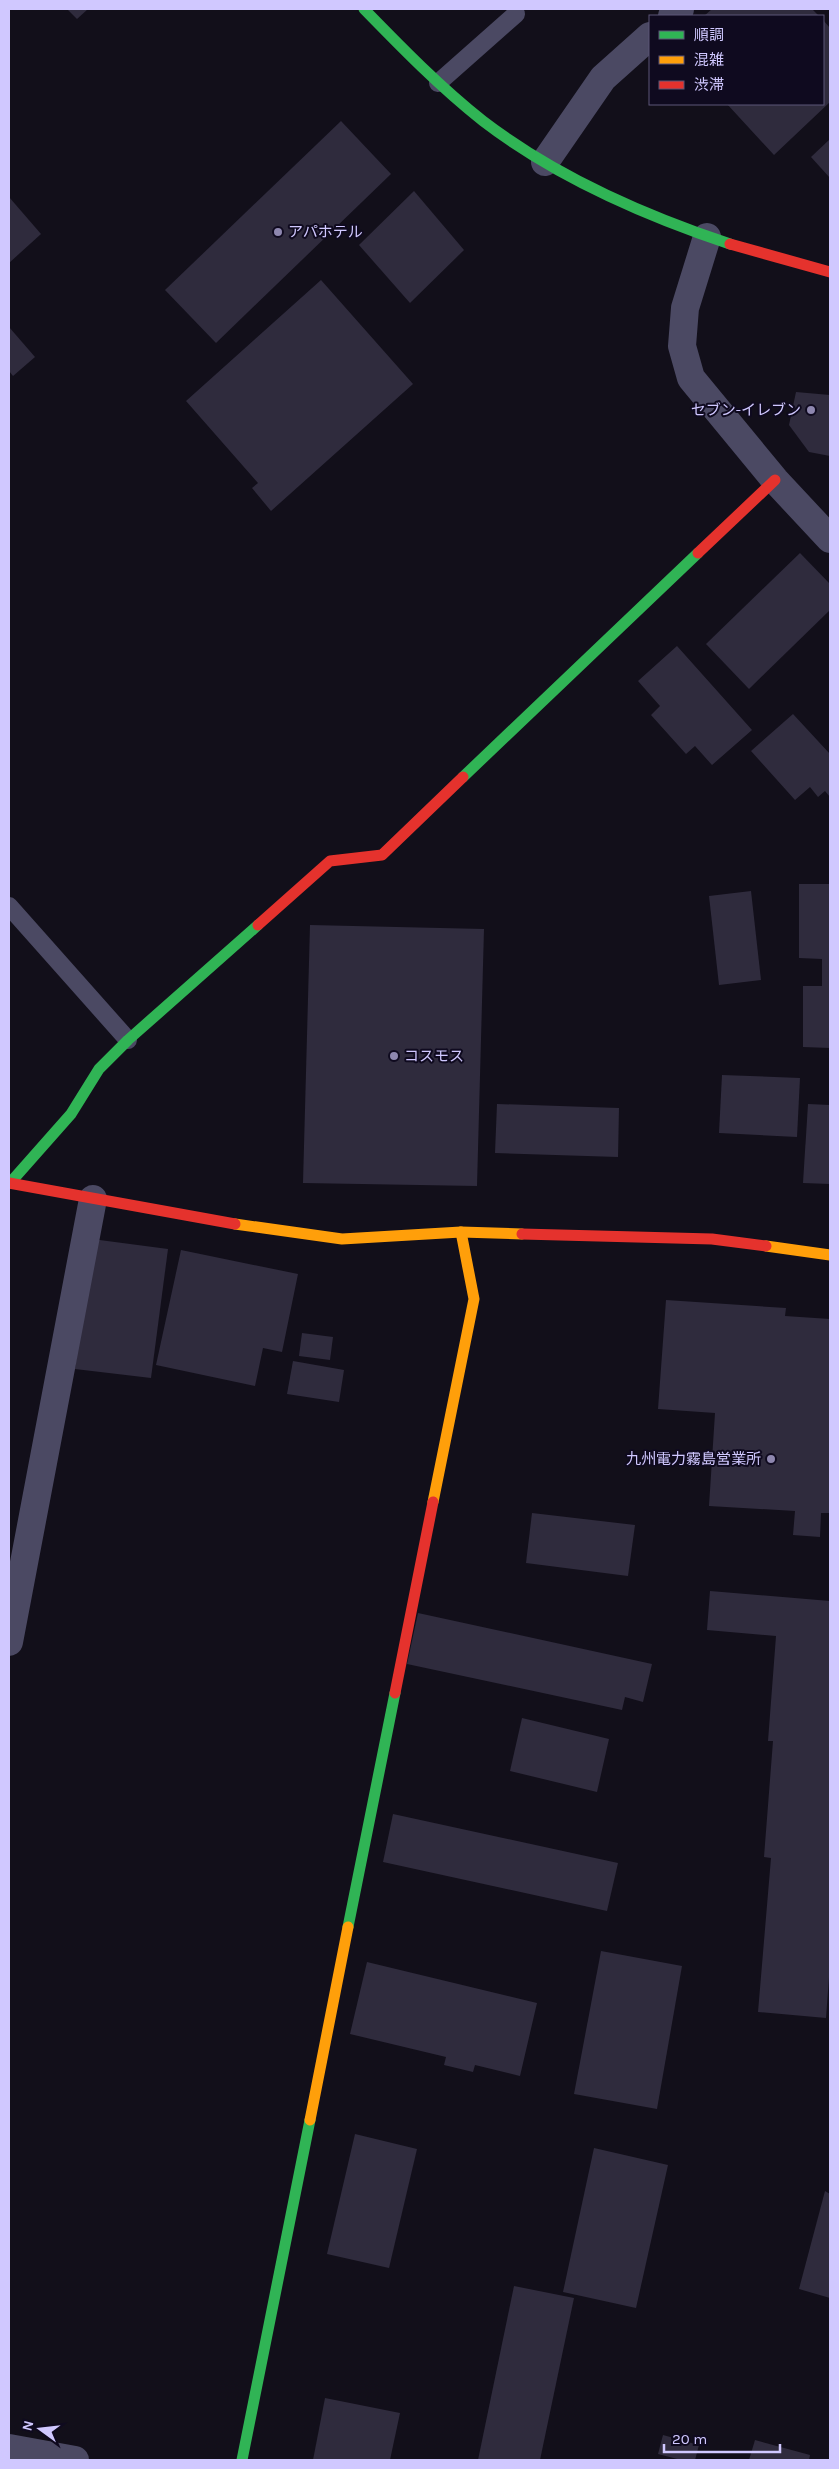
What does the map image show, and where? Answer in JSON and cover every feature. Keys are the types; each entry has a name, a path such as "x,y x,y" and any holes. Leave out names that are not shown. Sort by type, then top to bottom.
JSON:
{"street":[{"path":"364,9 438,83 500,133 545,162 645,212 707,237 830,272"},
{"path":"545,162 602,78 649,37"},
{"path":"707,237 685,308 682,346 691,378 775,480 830,539"},
{"path":"9,1183 71,1114 99,1069 128,1040 330,861 382,855 775,480"},
{"path":"9,1183 232,1224 342,1239 461,1232 712,1239 830,1255"},
{"path":"9,1642 93,1199"},
{"path":"242,2460 474,1299 461,1232"},
{"path":"9,2448 75,2460"}],"lane":[{"path":"438,83 516,14"},
{"path":"9,906 128,1040"}],"building":[{"path":"67,9 88,9 77,19"},
{"path":"712,9 812,9 818,15 705,15"},
{"path":"824,21 830,28 830,102 774,155 728,105 824,105"},
{"name":"アパホテル","path":"341,121 391,174 216,343 165,290"},
{"path":"830,139 830,178 811,157"},
{"path":"414,191 464,250 410,303 359,245"},
{"path":"9,197 41,234 9,263"},
{"path":"321,280 413,384 271,511 252,488 258,483 186,401"},
{"path":"9,327 35,357 13,376 9,371"},
{"name":"セブン-イレブン","path":"796,392 830,395 830,456 809,452 789,425"},
{"path":"800,553 830,584 830,610 749,689 706,644"},
{"path":"677,646 752,730 712,765 695,746 686,754 651,715 660,706 638,681"},
{"path":"793,714 830,754 830,797 825,791 818,797 810,787 795,800 751,751"},
{"path":"799,884 830,884 830,1048 803,1047 803,986 822,986 822,959 799,958"},
{"path":"751,891 761,980 719,985 709,896"},
{"name":"コスモス","path":"310,925 484,929 477,1186 303,1183"},
{"path":"722,1075 800,1078 797,1137 719,1133"},
{"path":"497,1104 619,1108 618,1157 495,1153"},
{"path":"808,1104 830,1105 830,1184 803,1183"},
{"path":"92,1239 168,1249 151,1378 75,1369"},
{"path":"181,1250 298,1274 282,1352 263,1348 255,1386 156,1365"},
{"name":"九州電力霧島営業所","path":"666,1300 786,1308 785,1316 830,1319 830,1513 821,1513 820,1537 793,1535 795,1511 709,1506 715,1413 658,1409"},
{"path":"302,1333 333,1337 330,1360 299,1356"},
{"path":"293,1361 344,1370 339,1402 287,1394"},
{"path":"532,1513 635,1525 628,1576 526,1563"},
{"path":"710,1591 830,1601 830,1964 826,2018 758,2012 771,1858 764,1857 773,1741 768,1741 776,1636 707,1630"},
{"path":"418,1613 652,1664 643,1702 625,1697 622,1710 407,1664"},
{"path":"522,1718 609,1739 597,1792 510,1771"},
{"path":"393,1814 618,1863 607,1911 383,1862"},
{"path":"601,1951 682,1966 657,2109 574,2094"},
{"path":"367,1962 537,2003 520,2076 475,2065 473,2072 444,2065 446,2057 350,2034"},
{"path":"355,2134 417,2149 389,2268 327,2254"},
{"path":"594,2148 668,2165 636,2308 563,2292"},
{"path":"825,2191 830,2194 830,2298 799,2289"},
{"path":"514,2286 574,2298 540,2460 478,2460"},
{"path":"325,2398 400,2413 390,2460 313,2460"},
{"path":"663,2435 699,2445 695,2460 681,2460 658,2454"},
{"path":"755,2440 810,2455 809,2460 749,2460"}],"traffic: fast":[{"path":"364,9 452,95 483,121 540,160 601,193 697,233 730,244"},
{"path":"463,777 698,553"},
{"path":"10,1183 71,1114 99,1069 128,1040 258,925"},
{"path":"348,1927 395,1693"},
{"path":"242,2460 310,2120"}],"traffic: slow":[{"path":"235,1224 342,1239 461,1232 522,1234"},
{"path":"433,1502 474,1299 461,1232"},
{"path":"766,1246 830,1255"},
{"path":"310,2120 348,1927"}],"traffic: jam":[{"path":"730,244 830,272"},
{"path":"698,553 775,480"},
{"path":"258,925 330,861 382,855 463,777"},
{"path":"9,1183 235,1224"},
{"path":"522,1234 712,1239 766,1246"},
{"path":"395,1693 433,1502"}],"place":[{"name":"アパホテル","path":"278,232"},
{"name":"セブン-イレブン","path":"811,410"},
{"name":"コスモス","path":"394,1056"},
{"name":"九州電力霧島営業所","path":"771,1459"}]}
